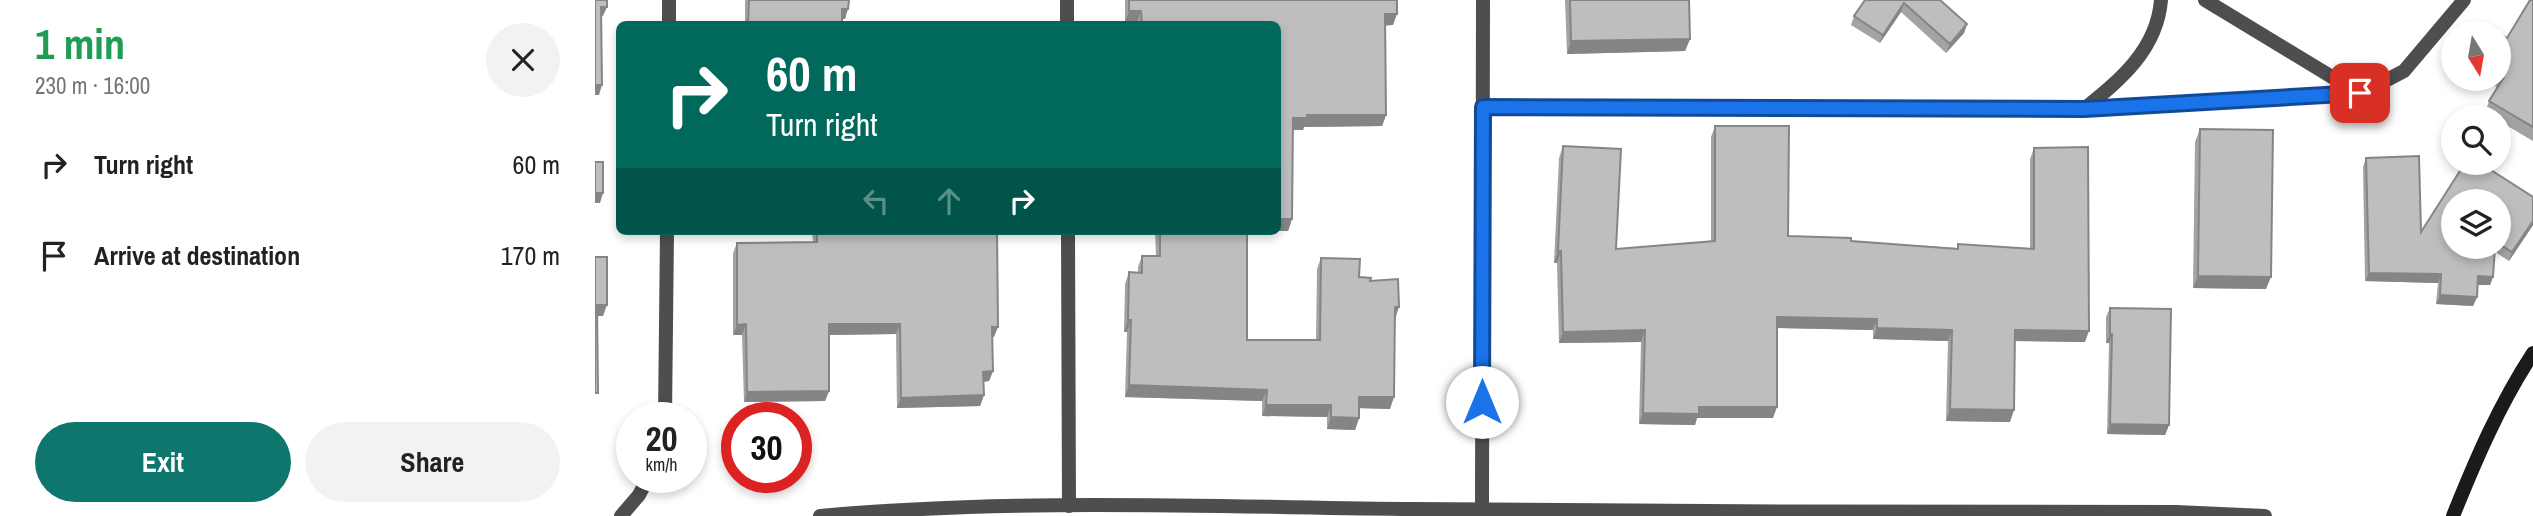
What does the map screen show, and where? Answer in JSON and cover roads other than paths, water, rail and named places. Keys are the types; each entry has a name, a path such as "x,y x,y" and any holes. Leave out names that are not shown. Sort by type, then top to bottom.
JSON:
{"street":[{"path":"669,0 669,21"},
{"path":"1067,0 1067,21"},
{"path":"1482,510 1483,0"},
{"path":"2084,109 2122,78 2148,45 2159,15 2161,0"},
{"path":"2205,0 2360,93"},
{"path":"1483,107 2084,109 2360,93 2404,71 2464,0"},
{"path":"665,402 667,235"},
{"path":"1067,235 1069,506"},
{"path":"2453,516 2477,455 2508,391 2533,354"},
{"path":"621,516 640,493"},
{"path":"821,516 865,512 1069,506 2265,516"}]}
